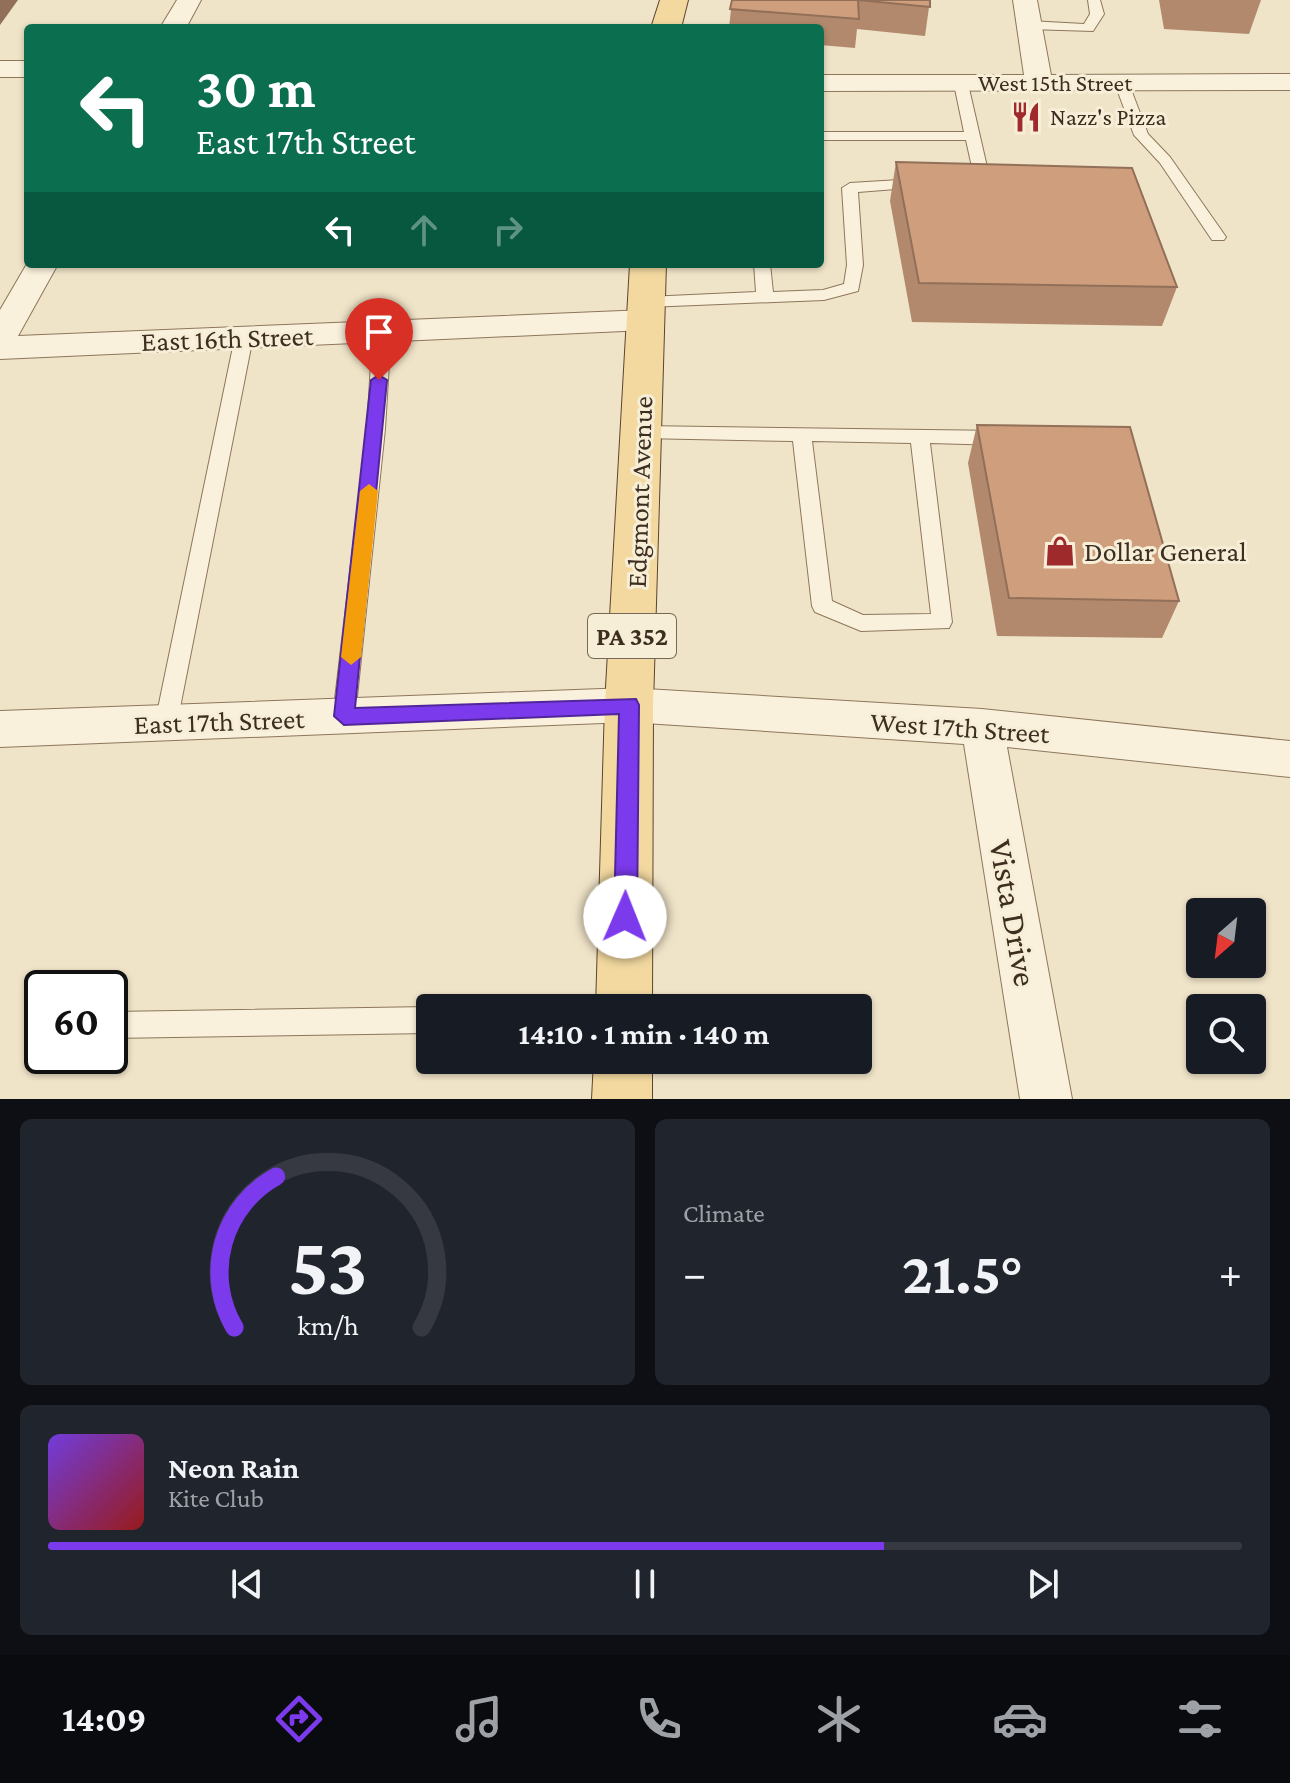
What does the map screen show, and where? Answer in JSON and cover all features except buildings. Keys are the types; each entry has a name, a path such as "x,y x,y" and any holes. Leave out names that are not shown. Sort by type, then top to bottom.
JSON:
{"main road":[{"path":"667,24 674,0"},
{"name":"Edgmont Avenue","path":"624,994 629,705 647,295"},
{"path":"622,1099 623,1074"}],"street":[{"path":"175,24 189,0"},
{"path":"1027,12 1039,84"},
{"path":"0,69 24,69"},
{"name":"West 15th Street","path":"824,83 1290,82"},
{"path":"0,339 40,268"},
{"name":"East 16th Street","path":"0,348 382,331 647,295"},
{"name":"East 17th Street","path":"0,729 629,705"},
{"name":"West 17th Street","path":"629,705 982,727 1290,759"},
{"name":"Vista Drive","path":"982,727 1046,1099"}],"lane":[{"path":"1027,12 1088,28 1097,14 1094,0"},
{"path":"647,295 824,295 852,287 855,265 850,188 982,180 961,84"},
{"path":"1122,84 1141,135 1165,160 1218,237"},
{"path":"824,136 973,136"},
{"path":"762,268 765,297"},
{"path":"344,716 376,429 382,331"},
{"path":"166,723 244,337"},
{"path":"641,432 1019,438"},
{"path":"802,435 822,606 861,623 942,622 920,437"},
{"path":"128,1025 416,1020"}],"slow traffic":[{"path":"351,657 369,491"}],"place":[{"name":"Nazz's Pizza","path":"1026,117"},
{"name":"Dollar General","path":"1060,551"}],"route":[{"path":"379,380 344,716 629,705 625,917"}]}
